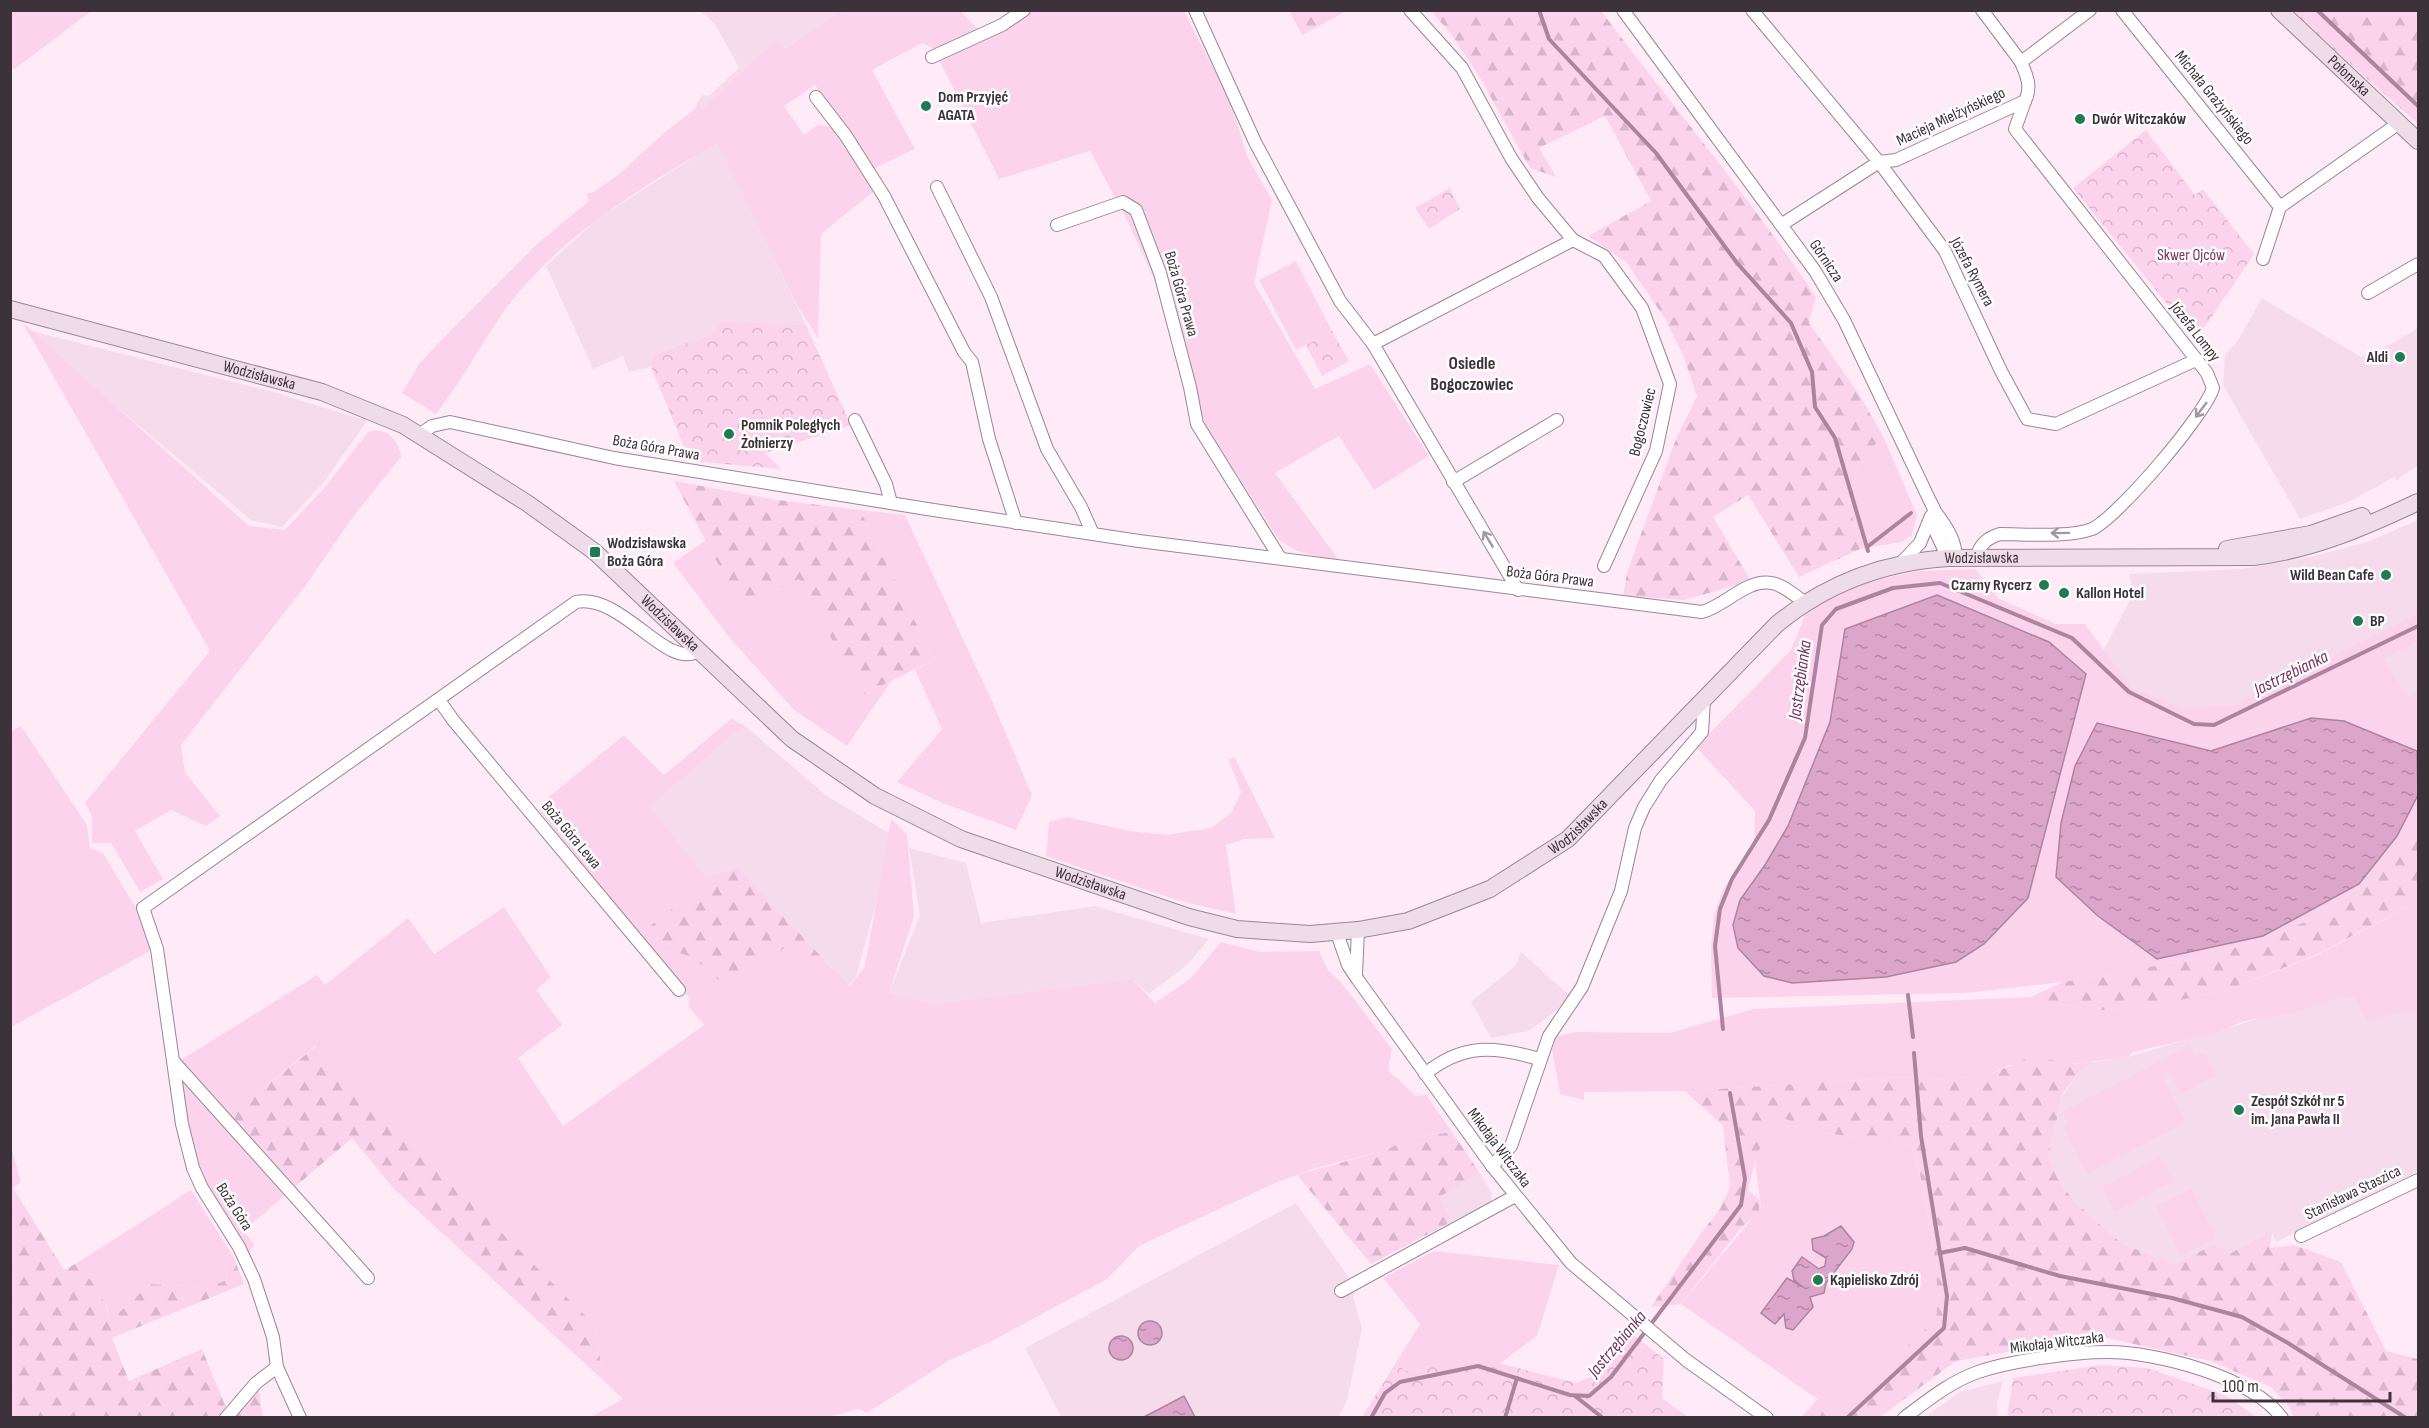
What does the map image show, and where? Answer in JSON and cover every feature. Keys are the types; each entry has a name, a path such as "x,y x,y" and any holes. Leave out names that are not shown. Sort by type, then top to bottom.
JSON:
{"main road":[{"name":"Połomska","path":"2279,10 2418,141"},
{"name":"Wodzisławska","path":"10,309 322,392 354,403 419,435 527,503 596,552 632,583 698,651 792,739 847,779 906,814 961,839 1189,918 1237,928 1310,934 1337,933 1408,921 1490,889 1520,872 1568,839 1777,624 1804,602 1858,577 1900,564 1952,558 2203,555 2253,557 2276,554 2335,539 2418,502"},
{"name":"Wodzisławska","path":"2203,555 2311,534 2346,523 2418,490"}],"street":[{"path":"932,57 1002,25 1024,10"},
{"path":"1195,10 1263,158 1340,301 1373,344 1518,590"},
{"name":"Bogoczowiec","path":"1410,10 1462,68 1518,168 1538,198 1573,240 1604,256 1642,308 1670,384 1656,451 1604,566"},
{"name":"Górnicza","path":"1623,10 1815,271 1844,320 1934,509 1934,528 1952,558"},
{"name":"Józefa Rymera","path":"1752,10 1879,162 1945,251 2001,371 2027,419 2056,424 2196,360"},
{"path":"1982,10 2021,62 2090,10"},
{"name":"Michała Grażyńskiego","path":"2122,10 2280,207"},
{"name":"Macieja Mielżyńskiego","path":"1781,225 1879,162 1896,160 2025,101 2030,92 2028,77 2021,62"},
{"path":"816,97 846,136 884,196 964,352 972,362 990,439 1017,522"},
{"name":"Józefa Lompy","path":"1976,558 1979,547 1989,537 2001,534 2077,533 2092,529 2108,518 2173,446 2210,399 2213,388 2207,373 2015,129 2025,101"},
{"path":"2263,259 2280,207 2399,123"},
{"path":"937,187 991,297 1047,449 1081,507 1093,534"},
{"name":"Boża Góra Prawa","path":"1057,225 1123,202 1136,210 1160,273 1190,387 1197,424 1280,558"},
{"path":"1373,344 1573,240"},
{"path":"2368,292 2418,264"},
{"path":"855,420 886,484 891,503"},
{"path":"1453,482 1557,420"},
{"name":"Boża Góra Prawa","path":"419,435 432,426 450,422 614,458 891,503 1093,534 1518,590 1702,612 1715,608 1750,586 1772,583 1804,602"},
{"path":"1900,564 1920,543 1934,509"},
{"path":"439,700 568,606 587,600 606,605 675,653 689,656 698,651"},
{"name":"Boża Góra","path":"300,1418 277,1367 273,1337 240,1247 202,1188 193,1168 182,1124 156,949 143,908 439,700"},
{"name":"Boża Góra Lewa","path":"439,700 453,720 679,990"},
{"path":"1492,1166 1511,1146 1539,1059 1549,1036 1582,987 1621,891 1635,828 1644,807 1661,780 1702,732 1704,700"},
{"path":"1356,974 1358,930"},
{"name":"Mikołaja Witczaka","path":"1337,933 1348,965 1425,1074 1515,1196 1571,1263 1639,1322 1767,1418"},
{"path":"1425,1074 1457,1055 1482,1048 1497,1049 1539,1059"},
{"path":"174,1062 368,1278"},
{"name":"Stanisława Staszica","path":"2301,1236 2418,1180"},
{"path":"1341,1292 1515,1196"},
{"name":"Mikołaja Witczaka","path":"1904,1418 1948,1386 1979,1372 2066,1356 2109,1352 2162,1359 2244,1386 2271,1403 2282,1418"},
{"path":"226,1418 256,1383 277,1367"}],"shaded area":[{"path":"700,11 844,11 783,49 777,38 702,109 698,101 703,95 709,96 737,70 738,66 715,24"},
{"path":"717,142 806,325 721,321 713,334 653,355 651,367 629,372 623,356 593,369 546,266 599,218"},
{"path":"2262,298 2361,357 2393,343 2418,328 2418,465 2397,480 2394,477 2351,501 2300,519 2223,385 2225,355 2237,342"},
{"path":"24,329 277,393 367,421 324,482 282,527 251,520"},
{"path":"2418,520 2418,613 2217,714 2204,716 2141,697 2101,655 2133,594 2129,574 2241,569 2315,556 2367,542"},
{"path":"2418,642 2418,738 2348,675"},
{"path":"744,725 827,796 889,833 880,889 856,977 849,986 738,868 705,876 650,807"},
{"path":"909,848 966,863 981,923 1095,906 1209,939 1188,964 1149,994 1132,979 932,1004 889,993 920,915"},
{"path":"1521,952 1569,995 1558,1009 1529,1031 1491,1038 1471,1002 1515,966"},
{"name":"Zespół Szkół nr 5 im. Jana Pawła II","path":"2374,985 2418,1010 2418,1171 2276,1242 2272,1233 2229,1254 2175,1265 2121,1243 2076,1203 2063,1187 2048,1157 2063,1095 2080,1070 2094,1062 2128,1057"},
{"path":"1480,1173 1492,1193 1491,1201 1451,1222 1438,1197"},
{"path":"1296,1203 1348,1276 1362,1329 1347,1401 1338,1417 1061,1417 1025,1348"},
{"path":"2003,1381 1997,1403 1998,1417 1925,1417 1960,1392"}],"green space":[{"path":"844,10 960,11 980,31 937,50 922,43 872,70 915,149 873,169 815,85 784,106 804,135 818,125 833,127 874,191 821,234 818,338 798,307 717,143 630,196 575,237 550,259 505,310 436,414 402,393 419,364 450,331 536,245 589,201 586,193 592,193 618,175 664,133 696,108 698,101 702,109 777,38 784,49"},
{"path":"10,11 91,11 15,69 11,68"},
{"path":"1025,11 1184,11 1231,103 1247,156 1272,200 1254,283 1315,389 1370,364 1429,456 1374,490 1339,436 1275,473 1341,563 1297,551 1279,540 1206,426 1156,283 1125,216 1090,151 999,179 940,62"},
{"path":"1289,11 1347,11 1302,35"},
{"path":"1431,11 1601,11 1738,188 1816,297 1809,323 1859,394 1883,436 1858,464 1849,501 1860,549 1799,577 1748,495 1713,517 1751,581 1684,600 1623,596 1627,572 1676,439 1697,396 1683,355 1664,317 1626,262 1588,236 1651,201 1605,116 1539,148 1556,177 1530,168 1479,76 1451,34"},
{"path":"2291,11 2418,11 2418,124"},
{"name":"Skwer Ojców","path":"2146,130 2195,195 2203,189 2254,254 2202,331 2190,332 2073,188"},
{"path":"1450,188 1460,209 1429,229 1415,208"},
{"path":"1296,261 1332,331 1296,350 1259,280"},
{"path":"721,321 806,325 851,425 765,453 781,469 690,461 651,367 653,355 713,334"},
{"path":"23,323 249,526 285,530 325,487 368,432 386,433 398,445 400,451 401,457 350,521 306,585 181,745 185,773 220,816 206,826 171,810 135,831 163,879 140,892 111,843 92,843 92,816 85,803 210,651"},
{"path":"1332,331 1349,361 1322,376 1306,345"},
{"path":"1883,436 1917,515 1912,535 1902,542 1860,549 1849,501 1858,464"},
{"path":"674,481 778,500 860,510 934,660 862,695 799,579 742,609"},
{"path":"860,510 905,515 992,701 1032,795 1016,830 940,802 897,782 942,729 915,670 934,660"},
{"path":"706,540 742,609 799,579 862,695 892,680 847,746 794,710 729,637 673,563"},
{"path":"1975,569 1999,599 2056,624 2085,624 2132,688 2184,709 2212,705 2233,706 2418,613 2418,642 2383,659 2408,697 2418,692 2418,838 2367,883 2308,921 2200,958 2063,982 1967,993 1712,998 1711,948 1714,915 1722,892 1754,842 1755,811 1696,747 1791,650 1807,610 1850,586 1917,571"},
{"path":"731,719 744,725 650,807 705,876 719,873 638,935 539,810 544,801 624,735 664,775"},
{"path":"21,726 87,825 90,848 103,853 143,920 152,950 11,1027 10,732"},
{"path":"1235,758 1275,838 1244,839 1226,845 1236,914 1180,901 1046,856 1049,822 1067,817 1130,831 1166,835 1211,828 1232,812 1241,792 1228,759"},
{"path":"891,819 907,834 914,916 889,993 932,1004 1132,979 1155,1003 1190,979 1221,942 1261,952 1319,951 1328,970 1341,982 1392,1049 1388,1070 1416,1096 1426,1095 1452,1132 1411,1138 1383,1151 1316,1168 1275,1183 1139,1246 1107,1279 990,1342 950,1360 867,1413 859,1409 823,1418 589,1418 623,1399 604,1381 594,1324 422,1154 317,1045 230,1114 295,1187 243,1231 255,1245 247,1253 199,1173 189,1144 179,1075 181,1060 317,975 325,985 408,918 434,954 504,907 551,977 536,990 562,1025 518,1058 563,1126 704,1025 688,1006 690,999 651,952 676,952 686,955 704,966 729,990 790,944 830,966 850,986 865,966"},
{"path":"2418,838 2418,901 2318,954 2230,989 2163,1004 2095,1011 2031,997 2063,982 2200,958 2308,921 2367,883"},
{"path":"738,868 830,966 790,944 729,990 703,966 686,955 676,952 651,952 638,935 719,873"},
{"path":"2418,901 2418,1015 2403,1011 2367,1021 2354,997 2339,998 2292,1013 2244,1021 2213,1034 2132,1052 2128,1057 2072,1064 2057,1062 2009,1065 1986,1076 1933,1080 1904,1077 1685,1091 1584,1092 1584,1100 1560,1094 1550,1038 1575,1032 1670,1033 1753,1009 2031,997 2095,1011 2163,1004 2230,989 2318,955"},
{"path":"318,1045 422,1154 594,1324 604,1381 394,1189 352,1138 295,1187 230,1114"},
{"path":"2189,1046 2195,1057 2204,1053 2216,1075 2181,1094 2169,1071 2161,1074 2186,1122 2087,1174 2063,1127 2068,1123 2062,1112"},
{"path":"2033,1056 2072,1064 2094,1062 2080,1070 2063,1093 2048,1157 2063,1187 2076,1203 2121,1243 2175,1265 2212,1245 2226,1250 2229,1254 2272,1232 2270,1248 2294,1245 2341,1262 2386,1351 2418,1359 2418,1417 2294,1417 2287,1404 2271,1387 2210,1361 2098,1336 1956,1361 1880,1417 1801,1417 1818,1399 1830,1408 1835,1416 1936,1319 1935,1256 1913,1146 1819,1132 1773,1114 1755,1161 1748,1190 1760,1200 1759,1213 1742,1227 1681,1304 1651,1307 1720,1209 1730,1187 1723,1126 1685,1091 1905,1077 1933,1080 1986,1076"},
{"name":"Kąpielisko Zdrój","path":"1772,1113 1819,1132 1913,1146 1927,1209 1937,1277 1936,1319 1835,1417 1830,1408 1681,1304 1761,1208 1755,1161"},
{"path":"1452,1132 1480,1173 1439,1197 1451,1222 1371,1264 1297,1175 1383,1151 1411,1138"},
{"path":"10,1144 21,1182 13,1188 64,1270 77,1263 93,1283 102,1297 110,1321 150,1284 208,1287 227,1280 225,1262 233,1256 244,1284 112,1338 129,1381 202,1349 227,1410 258,1384 263,1417 11,1417"},
{"path":"2160,1157 2173,1181 2115,1212 2102,1187"},
{"path":"2191,1189 2216,1238 2181,1256 2156,1206"},
{"path":"191,1190 233,1256 225,1262 227,1280 208,1287 150,1284 110,1322 107,1307 77,1263"},
{"path":"1434,1251 1559,1265 1537,1336 1499,1364 1464,1360 1407,1371 1395,1364 1420,1324 1383,1278"},
{"path":"1631,1333 1664,1359 1662,1398 1688,1417 1362,1417 1395,1364 1407,1371 1450,1361 1483,1359 1576,1383 1593,1376"},
{"path":"2101,1365 2147,1368 2225,1395 2257,1417 2007,1417 2013,1378"}],"water":[{"path":"1937,595 2049,642 2086,674 2028,898 1984,944 1956,962 1886,977 1792,983 1764,976 1738,948 1733,925 1740,900 1765,865 1788,826 1830,722 1845,629"},
{"path":"2311,718 2344,721 2417,751 2418,795 2397,836 2359,884 2263,936 2157,959 2098,916 2056,877 2061,823 2075,766 2097,723 2211,751"},
{"path":"1841,1226 1854,1242 1852,1249 1826,1283 1824,1293 1810,1297 1813,1307 1793,1330 1786,1328 1784,1314 1775,1324 1761,1313 1787,1278 1803,1287 1794,1280 1792,1271 1802,1257 1819,1269 1825,1266 1826,1258 1813,1250 1812,1239 1824,1236"},
{"path":"1145,1321 1155,1321 1162,1328 1162,1338 1155,1345 1145,1345 1138,1338 1138,1328"},
{"path":"1116,1336 1126,1336 1133,1343 1133,1353 1126,1360 1116,1360 1109,1353 1109,1343"},
{"path":"1184,1396 1195,1417 1144,1417"}],"waterway":[{"path":"1539,10 1549,39 1656,153 1737,263 1791,323 1812,372 1815,407 1835,438 1868,551"},
{"path":"2317,10 2418,106"},
{"path":"1867,547 1911,513"},
{"name":"Jastrzębianka","path":"1723,1029 1715,946 1720,909 1732,879 1769,820 1805,738 1822,625 1836,609 1893,588 1940,583 2072,638 2129,692 2194,724 2214,725 2418,626"},
{"path":"1908,995 1913,1037"},
{"path":"1847,1418 1944,1328 1947,1296 1921,1136 1914,1053"},
{"name":"Jastrzębianka","path":"1371,1418 1385,1393 1400,1382 1478,1366 1570,1395 1589,1396 1611,1377 1741,1205 1745,1179 1730,1093"},
{"path":"1940,1253 1965,1248 2060,1276 2172,1298 2242,1317 2288,1343 2406,1418"},
{"path":"1505,1418 1517,1378"},
{"path":"1575,1396 1603,1418"}],"place":[{"name":"Dom Przyjęć AGATA","path":"926,106"},
{"name":"Dwór Witczaków","path":"2080,119"},
{"name":"Aldi","path":"2400,357"},
{"name":"Pomnik Poległych Żołnierzy","path":"729,434"},
{"name":"Wodzisławska Boża Góra","path":"595,552"},
{"name":"Wild Bean Cafe","path":"2386,575"},
{"name":"Czarny Rycerz","path":"2044,585"},
{"name":"Kallon Hotel","path":"2064,593"},
{"name":"BP","path":"2358,621"},
{"name":"Zespół Szkół nr 5 im. Jana Pawła II","path":"2239,1110"},
{"name":"Kąpielisko Zdrój","path":"1818,1280"}],"district":[{"name":"Osiedle Bogoczowiec","path":"1472,373"}]}
